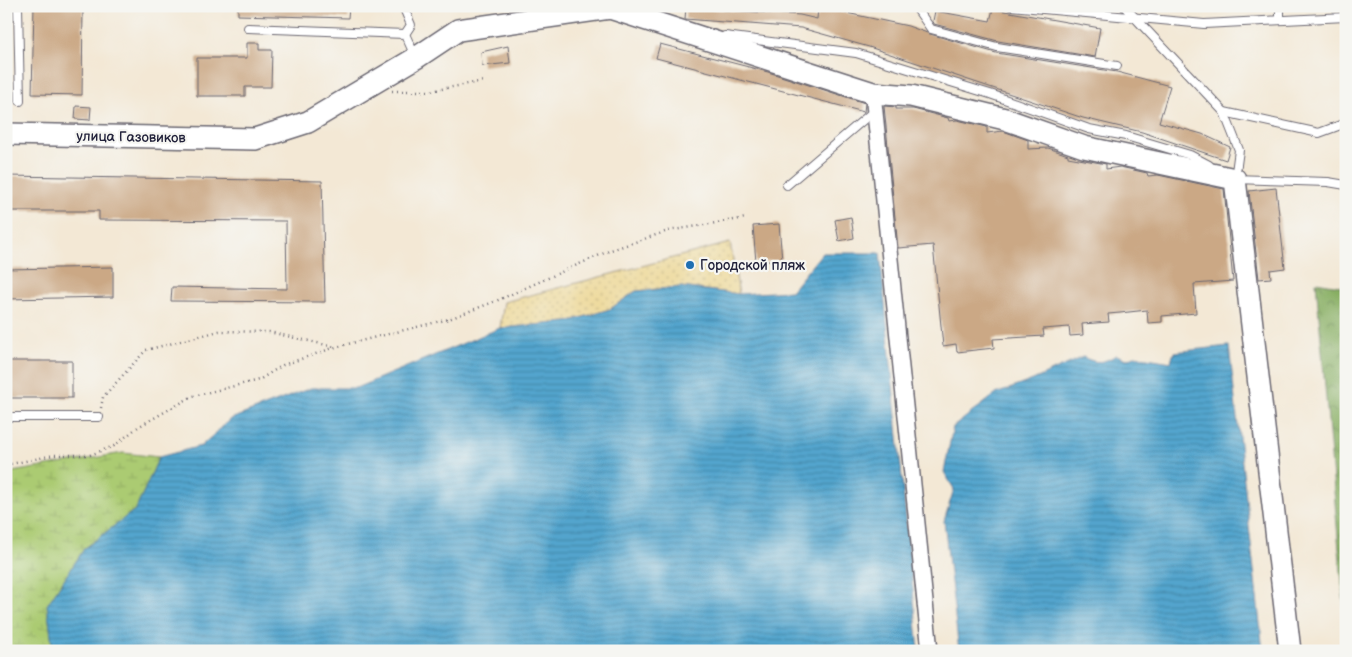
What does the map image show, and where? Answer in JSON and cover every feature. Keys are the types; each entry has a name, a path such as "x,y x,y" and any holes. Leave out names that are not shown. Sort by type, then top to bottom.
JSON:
{"street":[{"path":"612,7 874,102 911,96 1005,119 1084,147 1235,179 1290,651"},
{"name":"улица Газовиков","path":"6,134 256,139 308,122 416,58 458,30 612,7"},
{"path":"874,102 930,651"}],"lane":[{"path":"18,6 20,101"},
{"path":"403,6 411,24 405,34"},
{"path":"916,6 932,29 997,46 1117,66"},
{"path":"1011,6 1204,24 1346,17"},
{"path":"1124,6 1224,112 1239,150 1235,179"},
{"path":"1280,6 1280,20"},
{"path":"248,28 405,34"},
{"path":"405,34 416,58"},
{"path":"696,36 724,36 856,53 990,94 1089,128 1126,136 1190,155 1235,179 1328,182 1346,185"},
{"path":"787,185 874,102"},
{"path":"1224,112 1318,133 1346,123"},
{"path":"6,417 99,417"}],"path":[{"path":"372,84 396,93 431,91 484,81"},
{"path":"6,465 54,455 90,454 114,446 138,428 192,396 259,380 283,365 336,347 449,319 496,301 611,250 668,232 746,218"},
{"path":"99,417 103,397 146,350 219,331 269,332 336,347"}],"green space":[{"path":"1316,282 1346,287 1346,630"},
{"path":"123,453 159,457 136,509 84,549 47,605 53,651 6,651 6,473"}],"sand":[{"name":"Городской пляж","path":"730,243 739,294 681,287 636,291 610,309 567,322 500,328 504,302"}],"water":[{"path":"822,253 880,253 919,651 53,651 47,605 84,549 136,509 159,457 201,446 231,419 311,388 356,388 500,328 567,322 610,309 636,291 681,287 739,294 791,291"},
{"path":"1229,346 1263,651 959,651 944,521 954,489 944,472 953,427 996,394 1033,380 1083,357 1100,362 1116,355 1127,359 1135,356 1171,362 1174,352"}],"building":[{"path":"34,6 83,6 82,95 32,94"},
{"path":"238,6 349,6 348,18 238,15"},
{"path":"686,7 800,15 817,19 818,7 908,26 996,53 1117,72 1170,86 1159,122 1202,134 1230,147 1226,160 1142,132 1083,118 869,47 801,28 685,19"},
{"path":"993,9 1100,28 1095,57 998,41 934,24 933,21 935,11 990,21"},
{"path":"247,43 259,43 259,50 272,50 271,87 245,87 245,96 197,96 197,58 247,58"},
{"path":"660,44 768,72 865,103 864,112 656,58"},
{"path":"508,46 510,63 482,66 481,52"},
{"path":"76,106 91,107 90,120 75,119"},
{"path":"884,106 896,107 896,109 913,109 948,118 949,121 957,120 987,127 987,133 1003,131 1028,140 1028,149 1048,148 1068,155 1068,157 1106,164 1106,169 1120,167 1147,173 1148,176 1158,175 1224,189 1233,281 1194,284 1196,313 1162,316 1162,322 1148,323 1147,310 1108,314 1109,322 1082,324 1083,335 1070,336 1069,327 1043,329 1044,336 993,339 994,348 957,352 956,344 943,346 933,245 898,248"},
{"path":"6,176 322,181 325,302 171,301 172,287 287,289 286,221 99,220 99,211 6,211"},
{"path":"1276,188 1285,268 1270,270 1271,278 1259,279 1249,191"},
{"path":"851,217 854,238 839,241 835,220"},
{"path":"779,224 782,260 756,262 753,226"},
{"path":"113,267 113,297 6,299 6,269"},
{"path":"6,361 72,361 72,398 6,398"}],"place":[{"name":"Городской пляж","path":"690,265"}]}
